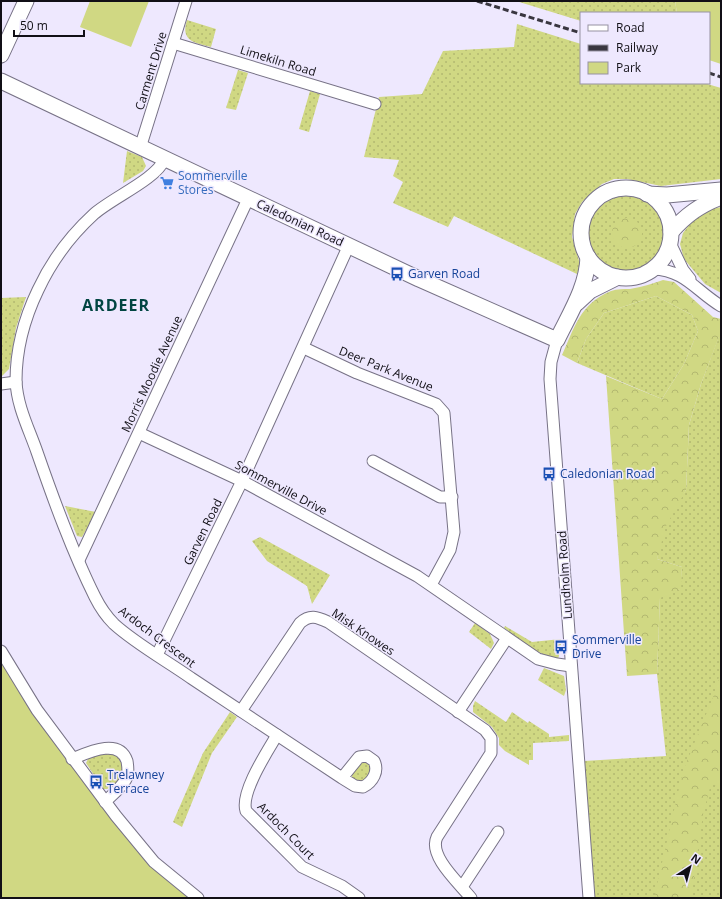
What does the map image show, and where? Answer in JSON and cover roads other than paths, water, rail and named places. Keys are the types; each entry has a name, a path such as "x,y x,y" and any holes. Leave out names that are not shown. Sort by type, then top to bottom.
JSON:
{"main road":[{"path":"1,55 26,1"},
{"name":"Caledonian Road","path":"1,81 164,160 419,279 557,340"},
{"path":"721,190 667,195 647,194 633,189 619,189 605,194 593,202 585,214 581,228 582,243 588,257 596,266 606,273 618,277 636,276 653,269 664,257 670,237 689,213 704,204 721,197"},
{"path":"647,194 659,203 668,216 670,237"},
{"path":"575,305 587,270 588,257"},
{"path":"575,305 590,291 618,277"},
{"name":"Lundholm Road","path":"557,340 575,305"}],"street":[{"name":"Carment Drive","path":"140,148 186,1"},
{"name":"Limekiln Road","path":"173,43 375,104"},
{"name":"Ardoch Crescent","path":"164,160 157,171 109,202 93,215 64,248 51,266 29,310 23,328 19,346 16,382 18,401 46,479 79,560 102,609 114,623 157,655 342,778"},
{"name":"Morris Moodie Avenue","path":"79,560 248,199"},
{"path":"670,237 683,270 696,287"},
{"name":"Garven Road","path":"157,655 242,481 304,348 349,246"},
{"path":"653,269 668,270 678,274 709,299 721,306"},
{"name":"Lundholm Road","path":"557,340 551,362 550,379 589,898"},
{"name":"Deer Park Avenue","path":"304,348 357,373 414,394 440,406 445,416 452,497 453,540 431,585"},
{"path":"1,384 16,382"},
{"name":"Sommerville Drive","path":"139,433 242,481 431,585 543,661 571,666"},
{"path":"373,461 440,497 452,497"},
{"name":"Misk Knowes","path":"241,711 300,623 305,619 315,616 328,622 485,730 491,738 492,744 487,760 435,840 434,847 438,858 471,898"},
{"path":"458,712 507,638"},
{"path":"1,651 37,710 105,802 154,862 198,898"},
{"name":"Ardoch Court","path":"277,735 263,758 244,801 246,811 302,867 342,886 359,898"},
{"path":"72,759 102,748 116,750 125,756 128,768 126,779 105,802"},
{"path":"462,887 498,832"}],"railway":[{"path":"477,1 580,33"},
{"path":"710,73 721,77"}],"place":[{"name":"Sommerville Stores","path":"167,183"},
{"name":"Garven Road","path":"397,274"},
{"name":"Caledonian Road","path":"549,474"},
{"name":"Sommerville Drive","path":"561,647"},
{"name":"Trelawney Terrace","path":"96,782"}],"district":[{"name":"ARDEER","path":"116,305"}]}
